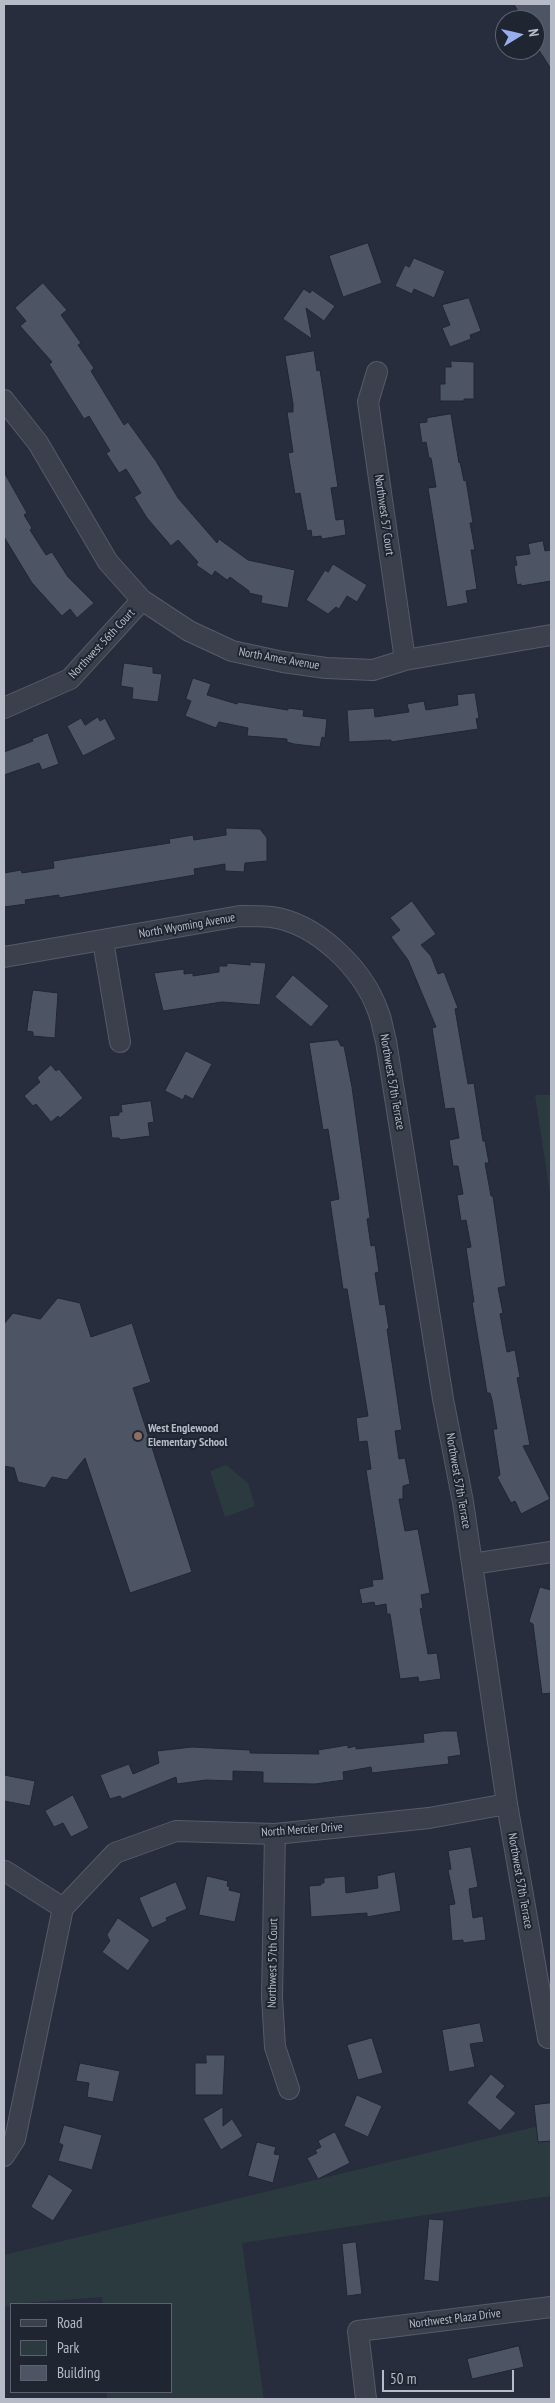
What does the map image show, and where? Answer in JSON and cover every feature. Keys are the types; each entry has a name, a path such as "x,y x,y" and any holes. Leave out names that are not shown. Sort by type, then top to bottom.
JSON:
{"street":[{"name":"Northwest 57 Court","path":"377,372 368,402 405,660"},
{"name":"North Ames Avenue","path":"4,400 38,443 108,562 142,600 189,631 232,651 283,662 326,668 373,670 405,660 551,635"},
{"name":"Northwest 56th Court","path":"4,708 70,679 142,600"},
{"name":"North Wyoming Avenue","path":"4,957 240,916 273,917 299,926 326,942"},
{"path":"103,941 120,1042"},
{"name":"Northwest 57th Terrace","path":"326,942 349,963 366,985 378,1011 386,1041 472,1564 507,1804 548,2038"},
{"path":"472,1564 551,1552"},
{"name":"North Mercier Drive","path":"64,1908 115,1853 176,1831 275,1834 429,1818 507,1804"},
{"name":"Northwest 57th Court","path":"275,1834 272,1997 275,2046 289,2089"},
{"path":"4,2156 15,2139 64,1908 5,1871"},
{"name":"Northwest Plaza Drive","path":"366,2399 358,2331 551,2307"}],"green space":[{"path":"535,1095 551,1095 551,1201"},
{"path":"226,1465 248,1483 255,1506 225,1517 210,1471"},
{"path":"551,2123 551,2196 242,2243 264,2399 107,2399 107,2393 172,2393 172,2303 103,2303 102,2297 10,2303 10,2306 4,2307 4,2255"}],"building":[{"path":"514,4 551,4 551,69 545,60 545,10 518,10"},
{"path":"368,243 382,283 343,297 329,256"},
{"path":"414,258 445,271 434,298 414,289 412,294 395,286 405,265 409,267"},
{"path":"43,283 67,310 61,315 81,343 78,345 94,368 91,371 124,425 128,422 156,461 178,498 217,543 219,539 248,560 295,570 288,608 261,603 262,596 249,593 249,591 230,577 227,580 215,571 212,576 196,565 198,562 178,540 171,546 147,518 134,497 141,493 126,469 119,473 106,453 110,451 89,416 84,419 49,364 52,362 20,326 26,321 15,308"},
{"path":"304,289 310,293 312,290 335,306 324,321 306,308 312,339 283,319"},
{"path":"469,298 481,331 470,335 471,339 450,347 442,328 450,325 442,305"},
{"path":"314,351 317,371 320,370 338,487 331,488 336,520 344,519 346,535 322,539 321,536 312,537 311,530 307,531 300,493 295,494 288,453 293,452 287,412 293,412 293,404 285,356"},
{"path":"451,361 474,362 474,399 440,401 440,384 445,384 445,367 451,367"},
{"path":"451,414 459,463 464,481 466,480 473,523 470,523 475,550 471,550 477,589 466,591 468,603 447,607 428,488 436,487 431,458 429,458 426,442 422,443 419,423 427,422 427,418"},
{"path":"4,472 27,513 24,515 32,528 30,530 46,555 52,552 68,577 94,603 77,618 70,609 62,616 32,583 4,537"},
{"path":"543,541 545,551 551,550 551,581 517,585 514,566 517,565 515,556 530,554 528,544"},
{"path":"333,564 367,585 357,602 347,596 339,609 336,607 328,614 306,600 325,570 328,572"},
{"path":"124,663 153,667 153,673 162,674 158,702 132,699 133,688 121,686"},
{"path":"193,678 211,684 207,695 237,704 238,702 288,710 288,708 304,710 303,716 327,719 325,738 322,737 320,747 294,744 287,742 287,739 247,736 248,728 219,722 216,728 185,716 191,701 186,699"},
{"path":"475,693 479,718 476,719 478,729 391,742 391,740 349,742 347,710 374,708 375,717 409,712 407,704 424,701 426,710 458,705 457,695"},
{"path":"98,717 100,721 105,718 116,739 83,756 67,726 81,718 85,725"},
{"path":"48,733 59,764 42,770 39,763 4,775 4,752"},
{"path":"226,828 260,829 267,838 267,861 245,863 244,872 225,871 225,864 194,869 195,875 59,898 59,895 25,900 26,904 4,907 4,873 21,870 22,873 54,868 53,861 170,843 169,839 193,835 194,840 226,835"},
{"path":"412,901 436,934 421,945 431,956 438,974 444,972 458,1008 455,1009 468,1084 474,1083 483,1141 485,1141 489,1163 485,1163 491,1196 493,1196 506,1286 498,1288 503,1313 500,1314 507,1352 515,1350 520,1377 517,1378 530,1445 523,1446 550,1499 521,1514 515,1501 511,1503 497,1477 500,1475 493,1429 497,1429 492,1400 490,1393 487,1393 472,1302 474,1302 466,1248 471,1247 466,1220 461,1221 457,1195 463,1194 458,1166 453,1166 449,1140 459,1138 454,1108 445,1109 432,1028 436,1027 408,960 391,937 400,930 390,918"},
{"path":"250,962 266,963 260,1005 222,1002 163,1011 154,973 184,969 184,974 193,973 193,976 219,972 219,966 227,966 227,963 250,965"},
{"path":"293,975 329,1006 311,1027 275,997"},
{"path":"33,990 58,993 55,1038 33,1036 33,1032 27,1031"},
{"path":"338,1040 341,1046 344,1046 352,1087 370,1218 367,1219 371,1246 375,1245 379,1272 375,1273 380,1305 385,1304 389,1329 387,1329 402,1430 395,1431 399,1459 405,1458 410,1484 403,1486 403,1499 399,1499 405,1531 418,1529 430,1593 421,1595 423,1608 420,1609 428,1654 437,1653 441,1679 419,1682 418,1677 400,1679 390,1614 387,1614 386,1604 375,1606 374,1602 362,1604 359,1589 373,1586 372,1580 383,1579 366,1470 371,1469 367,1441 359,1442 356,1418 368,1416 347,1289 343,1289 330,1201 339,1199 328,1129 323,1130 309,1043"},
{"path":"186,1051 212,1064 193,1099 185,1095 183,1100 165,1091"},
{"path":"51,1065 56,1071 59,1069 83,1098 60,1118 58,1116 51,1122 36,1104 33,1106 24,1096 40,1082 37,1078"},
{"path":"151,1101 154,1122 148,1123 150,1136 120,1140 119,1138 112,1138 109,1116 119,1115 119,1112 122,1112 121,1105"},
{"path":"58,1298 80,1303 91,1337 132,1323 151,1382 133,1388 192,1572 130,1593 85,1458 67,1480 52,1477 45,1488 18,1482 14,1468 4,1466 4,1324 13,1313 40,1319"},
{"path":"540,1587 551,1590 551,1693 542,1694 533,1624 529,1622"},
{"path":"457,1731 461,1755 448,1757 449,1764 372,1773 371,1767 343,1772 344,1780 315,1784 263,1783 263,1772 233,1771 233,1781 206,1780 177,1784 176,1777 122,1799 120,1796 110,1799 100,1775 129,1764 133,1774 159,1763 157,1751 192,1747 250,1750 250,1753 319,1754 318,1750 348,1745 348,1748 356,1746 356,1749 424,1742 423,1734"},
{"path":"4,1775 35,1781 30,1806 4,1801"},
{"path":"73,1795 89,1828 71,1837 63,1823 54,1827 45,1811"},
{"path":"471,1847 478,1887 469,1889 473,1918 483,1916 486,1940 463,1943 463,1940 452,1941 449,1905 455,1904 448,1870 451,1869 448,1851"},
{"path":"395,1872 401,1911 367,1917 367,1913 311,1917 309,1886 321,1885 321,1883 324,1883 324,1878 345,1876 346,1893 378,1888 377,1876"},
{"path":"207,1876 228,1881 227,1886 230,1887 229,1890 241,1893 235,1922 199,1915"},
{"path":"176,1882 187,1909 166,1918 167,1921 152,1928 139,1898"},
{"path":"118,1918 150,1940 128,1971 102,1952 110,1941 107,1935"},
{"path":"480,2023 484,2042 470,2044 475,2067 449,2072 442,2030"},
{"path":"372,2038 383,2073 358,2080 347,2045"},
{"path":"206,2055 225,2055 223,2095 195,2095 195,2063 206,2063"},
{"path":"80,2063 120,2071 113,2102 87,2097 89,2083 76,2081"},
{"path":"491,2074 505,2086 496,2097 516,2113 500,2131 467,2103"},
{"path":"357,2095 382,2106 368,2137 344,2126"},
{"path":"551,2103 551,2141 538,2142 534,2105"},
{"path":"223,2107 223,2126 232,2119 243,2136 221,2150 203,2119"},
{"path":"64,2125 102,2135 92,2170 58,2161 63,2145 59,2143"},
{"path":"335,2132 350,2163 318,2179 307,2158 317,2153 315,2150 321,2147 318,2141"},
{"path":"257,2142 276,2147 274,2154 280,2155 273,2183 248,2176"},
{"path":"49,2174 73,2190 53,2221 31,2207"},
{"path":"429,2219 444,2220 439,2282 424,2280"},
{"path":"356,2242 362,2294 347,2296 342,2244"},
{"path":"519,2346 524,2367 472,2379 467,2359"}],"place":[{"name":"West Englewood Elementary School","path":"138,1436"}]}
